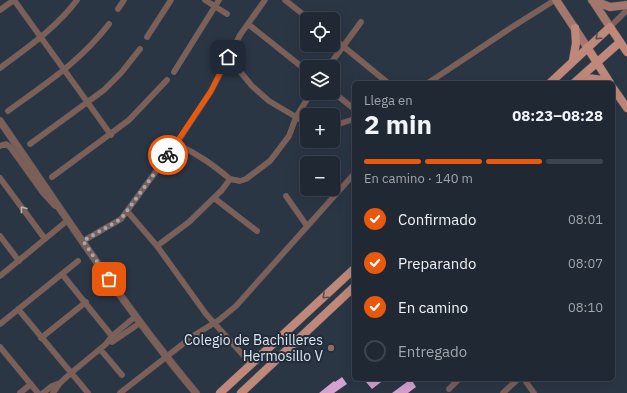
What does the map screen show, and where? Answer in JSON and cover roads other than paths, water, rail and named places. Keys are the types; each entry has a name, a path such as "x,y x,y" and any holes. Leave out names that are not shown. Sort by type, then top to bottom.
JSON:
{"main road":[{"path":"556,0 608,81"},
{"path":"592,0 610,7 627,5"},
{"path":"592,0 627,52"},
{"path":"552,81 610,27"},
{"path":"573,60 576,43 575,28"},
{"path":"575,81 620,42"},
{"path":"577,81 586,78 596,78 604,81"},
{"path":"615,91 627,108"},
{"path":"220,393 352,271"},
{"path":"241,393 352,289"}],"street":[{"path":"0,10 14,0 111,135"},
{"path":"0,68 41,38 69,11 77,0"},
{"path":"118,9 124,0"},
{"path":"147,37 171,0"},
{"path":"205,0 227,14"},
{"path":"174,72 219,0"},
{"path":"83,241 121,219 176,144 211,91 240,35 265,0"},
{"path":"285,0 300,12"},
{"path":"431,81 498,36 556,0"},
{"path":"610,27 627,10"},
{"path":"333,60 361,22"},
{"path":"8,111 84,54 109,24"},
{"path":"248,24 300,65"},
{"path":"340,44 386,81"},
{"path":"30,144 104,90 121,73 140,49"},
{"path":"228,57 252,86 268,101 300,120"},
{"path":"52,177 111,135 129,120 167,80"},
{"path":"340,98 352,107"},
{"path":"176,144 202,157 230,179 240,181 270,161 289,136 296,117 307,100"},
{"path":"340,124 352,120"},
{"path":"0,121 140,322 166,357 196,393"},
{"path":"1,145 6,144 10,147 43,193 63,213"},
{"path":"120,393 198,332 224,317 236,306 352,176"},
{"path":"0,178 46,239"},
{"path":"156,246 180,231 225,188 230,179"},
{"path":"286,196 307,226"},
{"path":"214,198 257,231"},
{"path":"127,211 156,246 199,306 251,364"},
{"path":"0,276 68,220"},
{"path":"0,236 19,261"},
{"path":"0,324 78,261"},
{"path":"62,274 86,302 113,338"},
{"path":"41,338 86,302"},
{"path":"18,309 88,393"},
{"path":"53,393 60,383 113,338 136,316"},
{"path":"113,338 140,322"},
{"path":"0,347 38,393"},
{"path":"100,349 122,375"},
{"path":"448,389 457,381"},
{"path":"503,393 516,381"},
{"path":"525,381 534,393"},
{"path":"43,393 52,386 60,383"},
{"path":"20,393 31,384"}],"place":[{"name":"Colegio de Bachilleres Hermosillo V","path":"331,348"}]}
